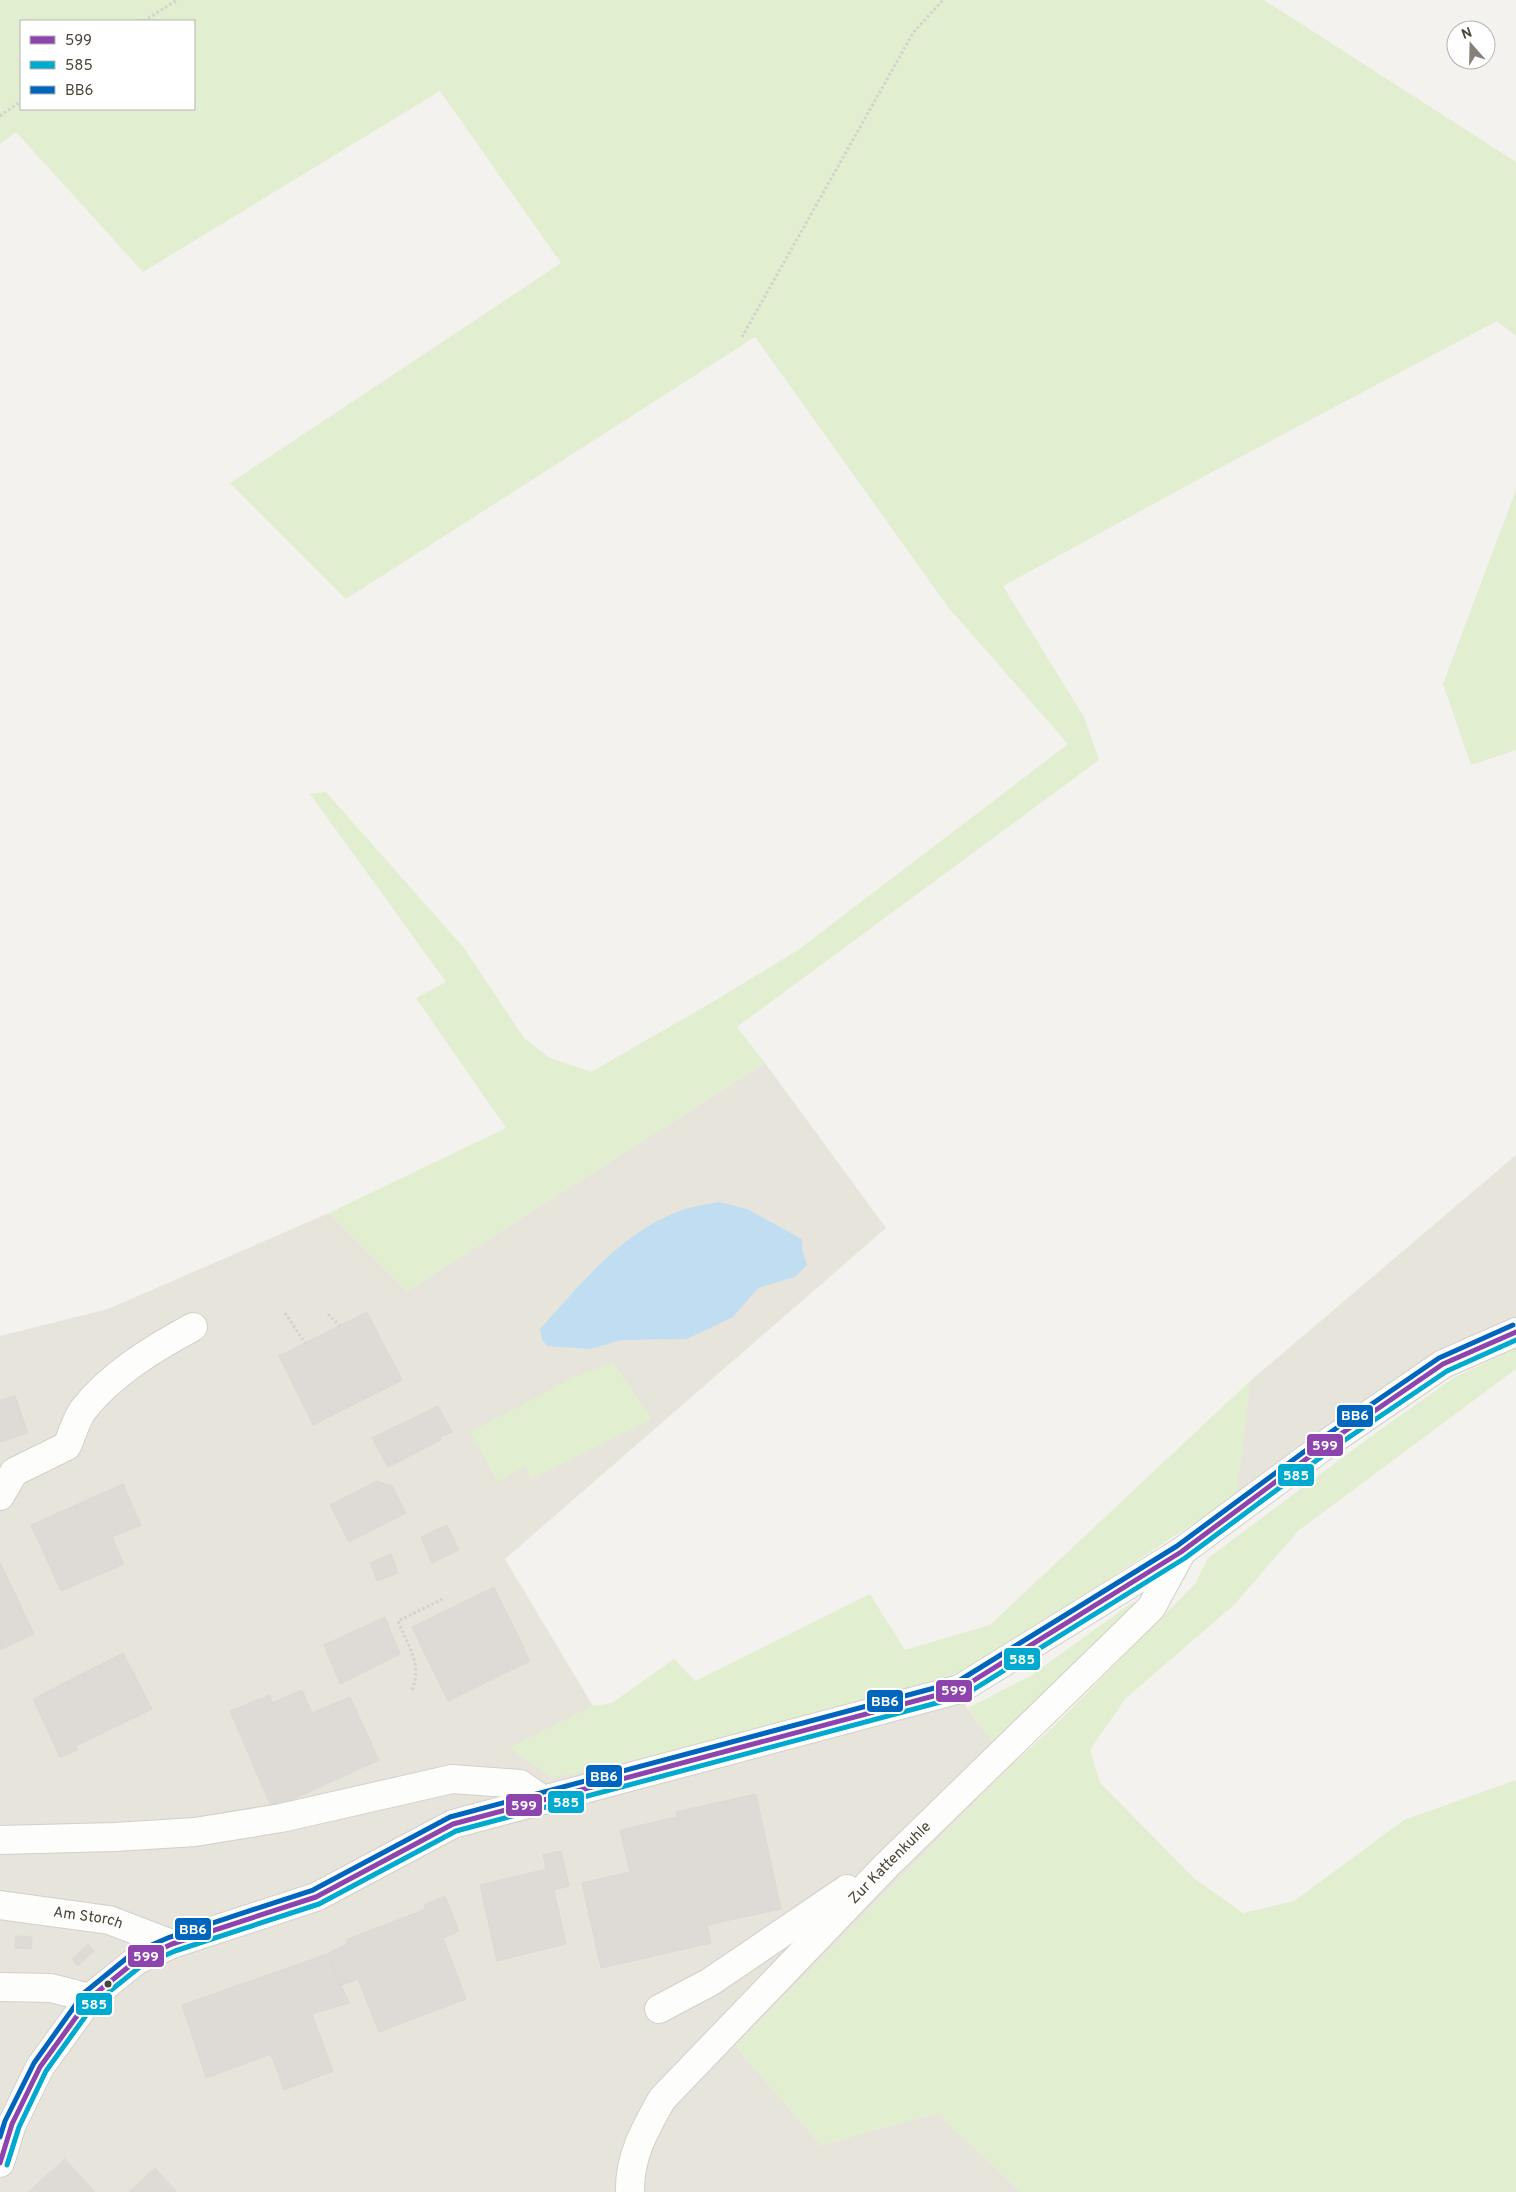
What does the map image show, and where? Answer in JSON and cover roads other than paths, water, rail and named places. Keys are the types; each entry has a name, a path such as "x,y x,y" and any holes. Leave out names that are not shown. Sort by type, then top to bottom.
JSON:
{"street":[{"path":"0,1496 14,1472 67,1446 83,1411 113,1379 158,1346 194,1326"},
{"path":"0,2164 12,2124 40,2067 90,1998 137,1960 172,1944 316,1897 453,1824 960,1689 1181,1552 1332,1440 1443,1364 1516,1332"},
{"name":"Zur Kattenkuhle","path":"630,2192 629,2174 639,2140 662,2099 887,1864 1151,1608 1181,1552"},
{"path":"0,1840 116,1837 195,1832 282,1818 452,1778 520,1784 543,1800"},
{"path":"659,2009 710,1982 887,1864"},
{"name":"Am Storch","path":"0,1905 109,1920 172,1944"},
{"path":"0,1987 51,1988 90,1998"}],"water":[{"path":"719,1202 747,1209 802,1239 802,1249 807,1265 795,1277 758,1288 733,1317 687,1339 621,1340 591,1349 548,1346 542,1340 540,1329 588,1276 623,1244 663,1218 685,1209"}]}
